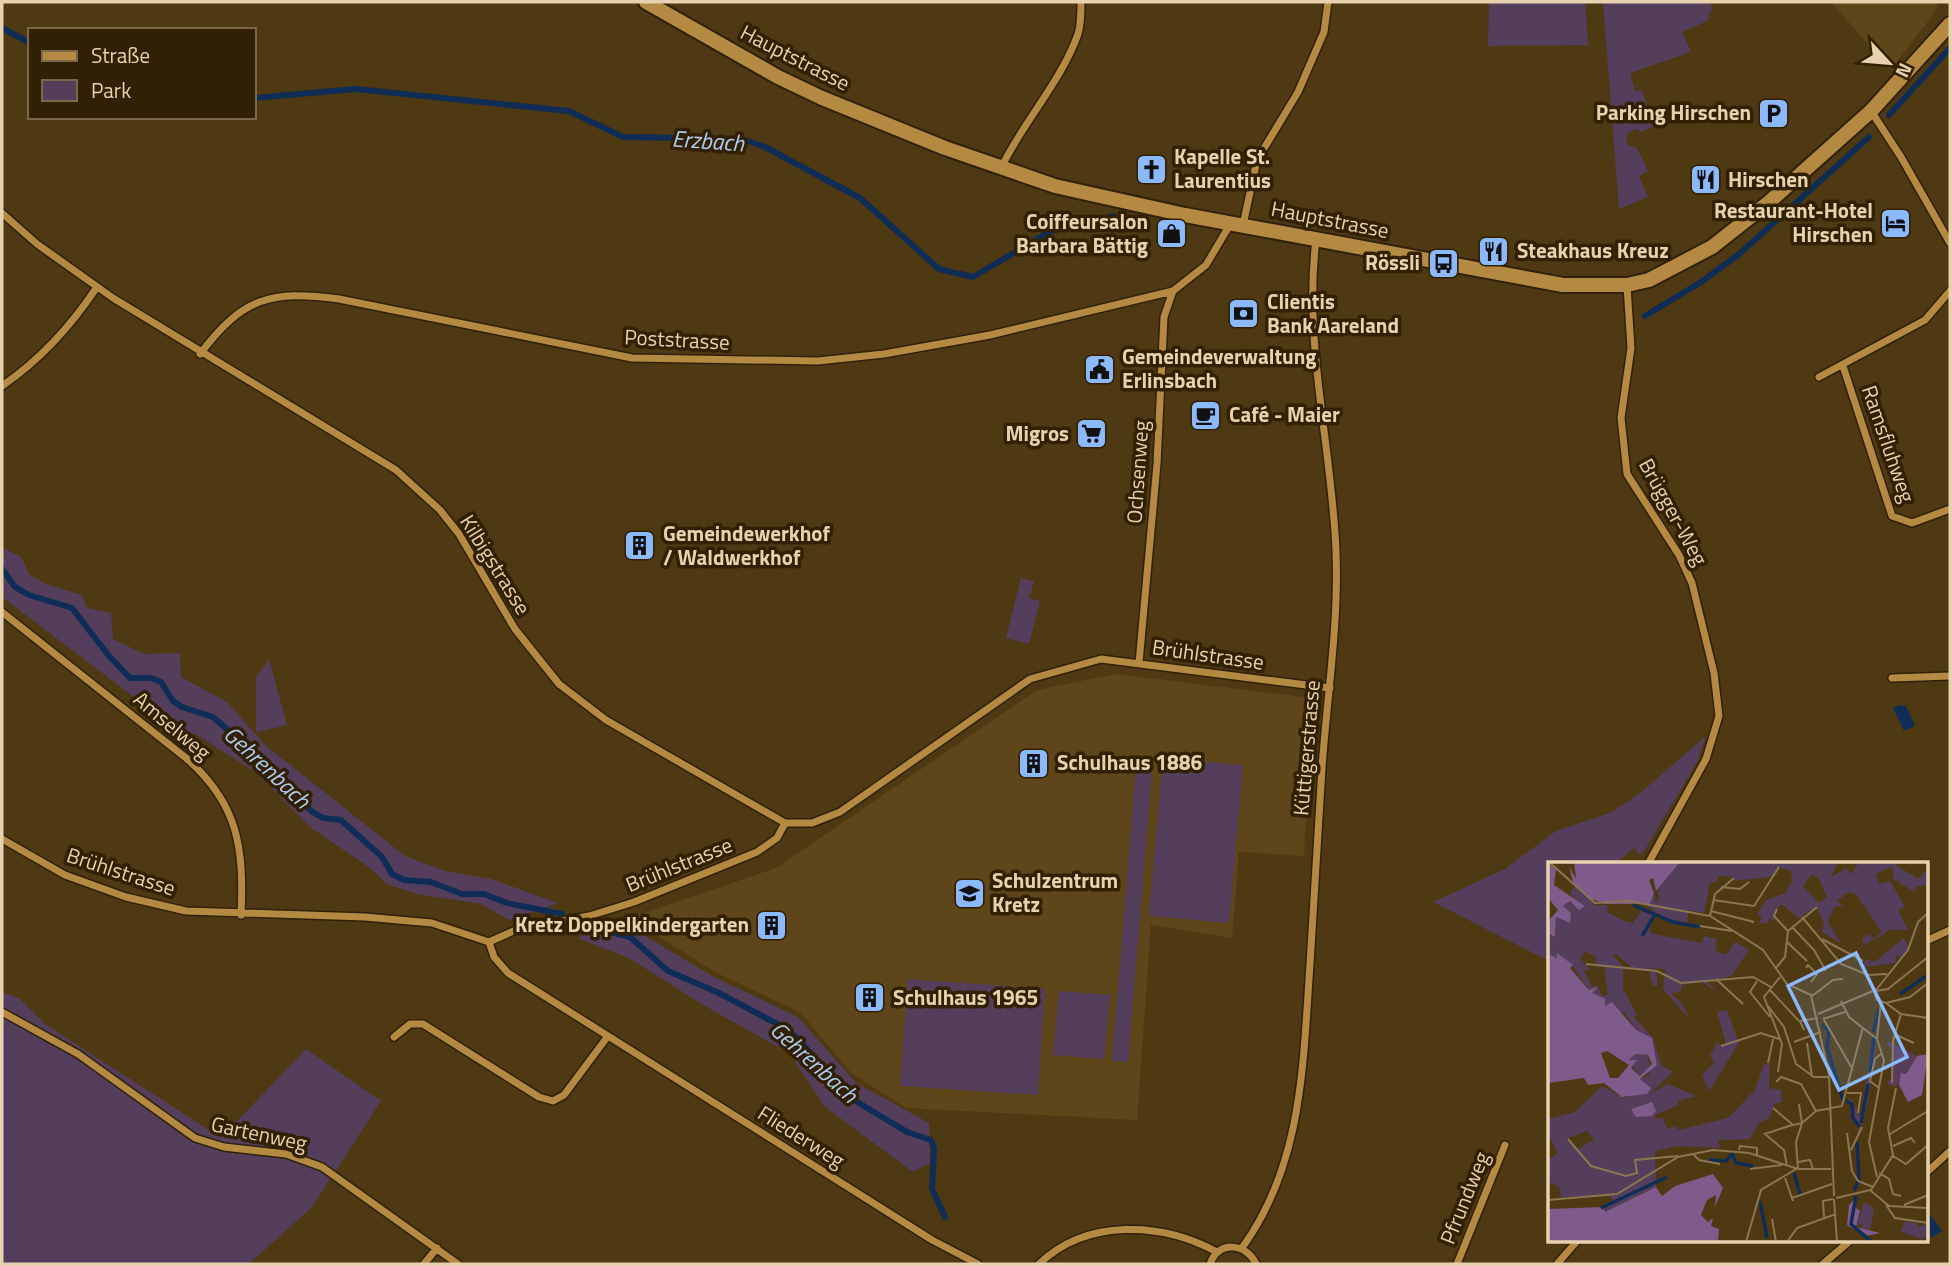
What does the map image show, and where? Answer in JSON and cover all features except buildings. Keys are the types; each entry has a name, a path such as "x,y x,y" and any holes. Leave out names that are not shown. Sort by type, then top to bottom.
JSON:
{"main road":[{"name":"Hauptstrasse","path":"646,2 778,77 821,98 1001,169 1055,186 1551,284 1627,285 1649,280 1712,247 1768,203 1871,111 1950,24"}],"street":[{"path":"1001,169 1013,143 1067,57 1079,32 1082,2"},
{"path":"1174,291 1206,265 1237,224 1257,160 1298,92 1324,32 1328,2"},
{"path":"1871,111 1902,157 1950,243"},
{"name":"Kilbigstrasse","path":"2,213 37,244 97,287 200,354 375,456 418,489 459,534 528,649 559,684 582,704 785,823"},
{"name":"Küttigerstrasse","path":"1242,1248 1260,1223 1277,1188 1297,1119 1337,594 1336,550 1312,317 1316,239"},
{"name":"Brügger-Weg","path":"1627,285 1631,348 1621,418 1627,474 1679,555 1692,583 1712,660 1719,716 1706,759 1649,862"},
{"path":"2,386 38,358 63,333 97,287"},
{"name":"Poststrasse","path":"200,354 226,322 239,312 264,299 292,293 339,299 632,358 782,361 884,354 982,337 1174,291"},
{"name":"Ochsenweg","path":"1139,663 1157,464 1164,317 1174,291"},
{"name":"Ramsfluhweg","path":"1819,377 1925,320 1950,291"},
{"name":"Ramsfluhweg","path":"1843,366 1892,516 1912,523 1950,509"},
{"name":"Amselweg","path":"2,611 186,758 212,784 230,816 241,850 241,915"},
{"name":"Brühlstrasse","path":"2,839 65,875 125,897 186,911 241,915 365,917 432,923 489,942 518,929 589,916 634,902 757,852 778,838 785,823 812,823 839,812 1031,679 1101,659 1330,688"},
{"path":"1892,678 1950,676"},
{"path":"1927,941 1950,930"},
{"name":"Fliederweg","path":"489,942 494,957 508,973 932,1241 978,1264"},
{"name":"Gartenweg","path":"2,1012 78,1054 181,1131 209,1144 305,1159 338,1177 458,1264"},
{"path":"394,1037 410,1024 423,1024 540,1097 553,1101 564,1095 608,1036"},
{"name":"Pfrundweg","path":"1457,1264 1505,1145"},
{"path":"1927,1171 1950,1151"},
{"path":"1039,1264 1067,1244 1105,1231 1177,1233 1217,1252"},
{"path":"1557,1264 1576,1242"},
{"path":"1823,1264 1849,1242"},
{"path":"1210,1264 1217,1252 1227,1247 1242,1248 1256,1264"},
{"path":"424,1264 437,1248"}],"shaded area":[{"path":"1831,2 1935,2 1938,8 1897,62 1886,65"},
{"name":"Schulzentrum Kretz","path":"1115,674 1311,698 1304,856 1239,852 1232,938 1151,925 1137,1120 906,1108 851,1073 801,1013 717,973 629,918 776,868 1037,690"}],"green space":[{"path":"1489,2 1585,2 1588,45 1488,46"},
{"path":"1603,2 1710,2 1712,9 1707,21 1682,32 1691,52 1630,73 1635,91 1642,90 1652,123 1658,124 1642,132 1635,129 1628,133 1626,140 1629,146 1637,148 1648,171 1639,176 1648,197 1619,209"},
{"path":"2,547 22,558 29,574 45,584 82,595 87,608 111,613 113,639 144,654 180,653 181,677 227,702 265,745 405,856 445,871 491,879 558,903 509,920 481,904 417,894 387,884 370,868 310,827 257,773 197,735 175,728 2,597"},
{"path":"1021,578 1034,581 1029,598 1040,601 1029,644 1006,638"},
{"path":"269,659 287,725 256,732 256,677"},
{"path":"1706,736 1697,762 1645,850 1639,855 1634,848 1617,862 1548,862 1548,960 1433,902 1505,869 1556,831 1610,813 1639,794"},
{"path":"1163,758 1243,765 1229,923 1149,916"},
{"path":"1136,768 1152,770 1128,1062 1112,1061"},
{"path":"620,921 712,976 798,1017 856,1083 929,1123 930,1163 913,1172 825,1107 789,1053 705,1006 629,958 577,938"},
{"path":"908,979 1045,989 1038,1095 900,1086"},
{"path":"1059,991 1110,995 1104,1059 1053,1055"},
{"path":"2,992 20,999 45,1024 221,1138 306,1049 381,1101 312,1207 249,1264 2,1264"}],"water":[{"path":"1906,706 1915,726 1904,731 1893,708"},
{"path":"1927,1210 1942,1231 1931,1238 1927,1232"}],"waterway":[{"name":"Erzbach","path":"2,28 28,42"},
{"name":"Erzbach","path":"1889,115 1950,48"},
{"name":"Erzbach","path":"256,98 356,89 569,111 623,137 742,139 765,147 860,198 939,269 973,277 1051,231 1114,216"},
{"name":"Erzbach","path":"1645,316 1701,282 1738,255 1869,137"},
{"name":"Gehrenbach","path":"2,569 15,587 29,595 72,608 109,656 130,678 151,678 161,682 173,701 182,707 213,717 294,788 311,811 323,818 341,820 382,857 392,874 404,880 431,882 462,894 484,894 507,903 562,914"},
{"name":"Gehrenbach","path":"591,927 630,937 668,971 719,993 781,1026 796,1037 849,1097 907,1132 931,1140 934,1148 932,1189 945,1217"}],"place":[{"name":"Parking Hirschen","path":"1774,113"},
{"name":"Kapelle St. Laurentius","path":"1151,169"},
{"name":"Hirschen","path":"1705,180"},
{"name":"Restaurant-Hotel Hirschen","path":"1896,223"},
{"name":"Coiffeursalon Barbara Bättig","path":"1171,234"},
{"name":"Steakhaus Kreuz","path":"1494,251"},
{"name":"Rössli","path":"1443,263"},
{"name":"Clientis Bank Aareland","path":"1244,314"},
{"name":"Gemeindeverwaltung Erlinsbach","path":"1099,369"},
{"name":"Café - Maier","path":"1206,415"},
{"name":"Migros","path":"1092,434"},
{"name":"Gemeindewerkhof / Waldwerkhof","path":"640,546"},
{"name":"Schulhaus 1886","path":"1034,763"},
{"name":"Schulzentrum Kretz","path":"969,893"},
{"name":"Kretz Doppelkindergarten","path":"772,925"},
{"name":"Schulhaus 1965","path":"870,998"}]}
